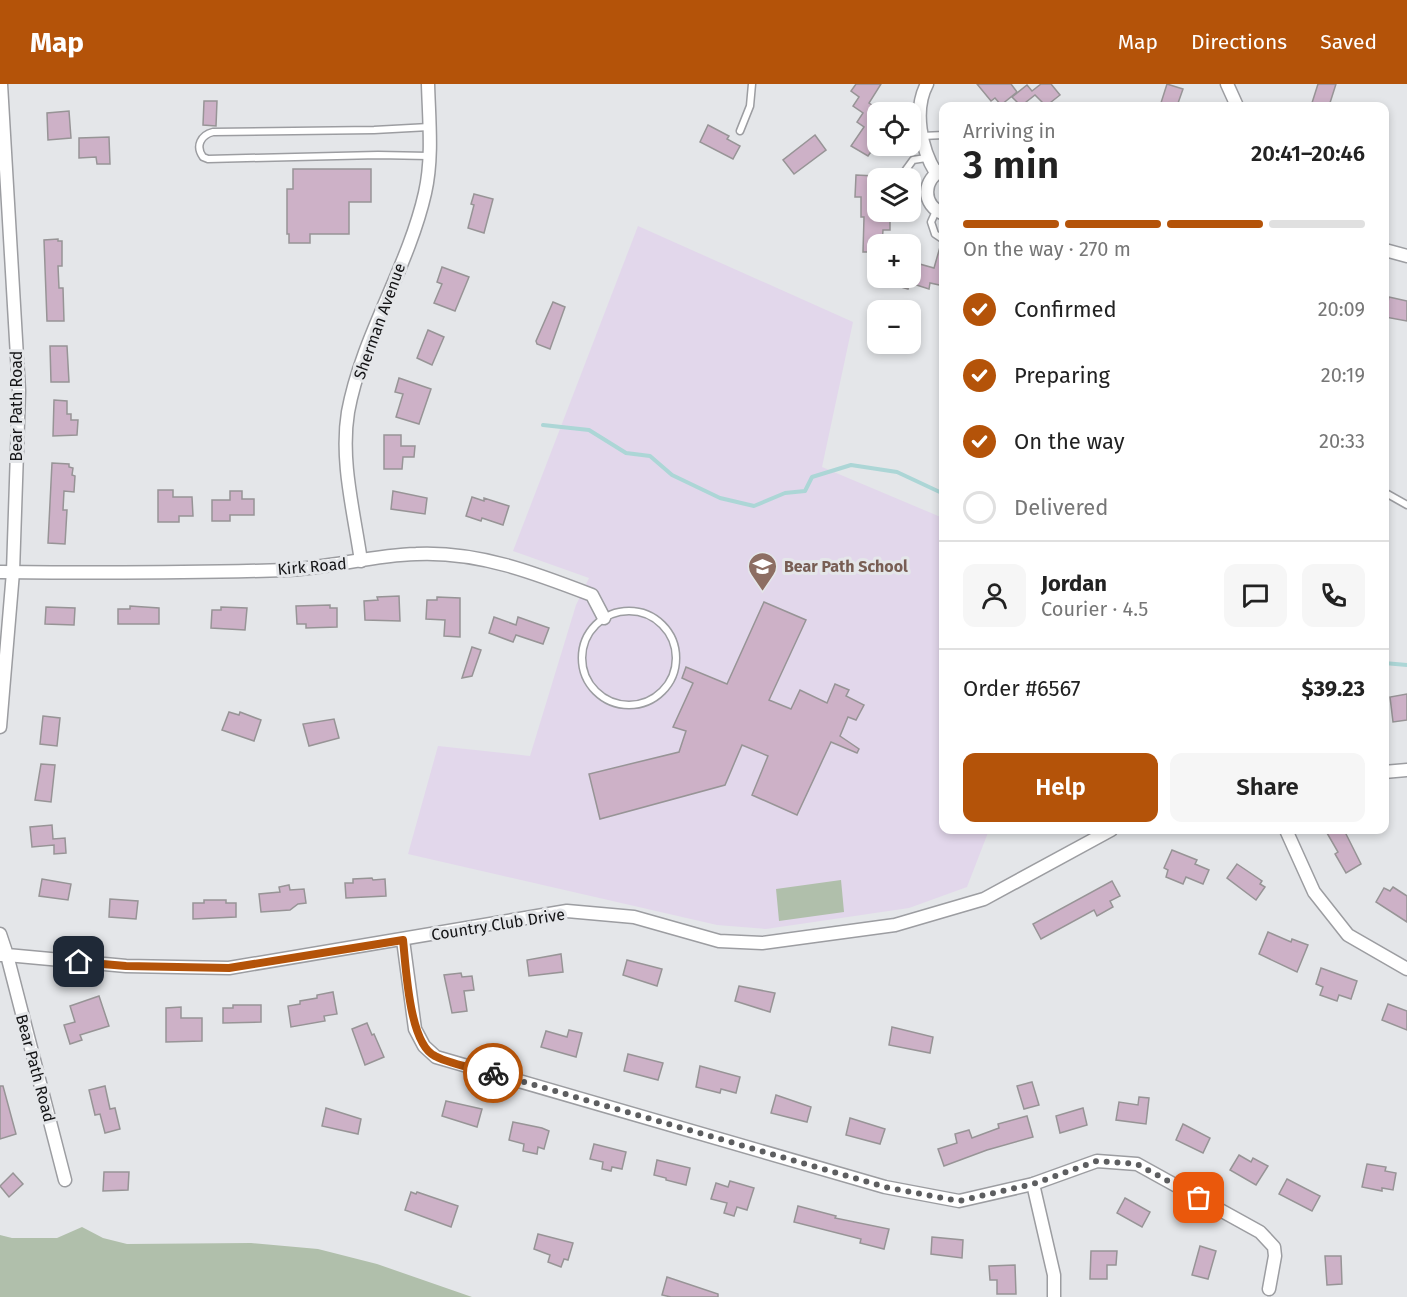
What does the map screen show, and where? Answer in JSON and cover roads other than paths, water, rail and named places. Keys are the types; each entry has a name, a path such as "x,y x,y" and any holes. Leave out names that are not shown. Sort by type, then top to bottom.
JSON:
{"street":[{"name":"Bear Path Road","path":"0,727 6,572 19,391 5,215 1,84"},
{"name":"Sherman Avenue","path":"361,561 346,463 348,413 366,352 422,204 429,156 428,84"},
{"path":"927,84 922,93 920,121 922,136 926,158 939,170"},
{"path":"1227,84 1235,102"},
{"path":"939,172 927,185 926,192 931,206 939,212"},
{"path":"1389,251 1407,256"},
{"name":"Kirk Road","path":"6,572 283,570 415,554 458,555 495,562 592,595 604,618"},
{"path":"1389,772 1407,770"},
{"name":"Country Club Drive","path":"3,955 126,966 229,968 567,911 634,917 719,941 762,943 895,925 984,899 1103,834"},
{"path":"1288,834 1314,892 1348,935 1407,969"},
{"name":"Bear Path Road","path":"0,934 3,955 65,1180"},
{"path":"403,940 415,1029 424,1046 436,1057 885,1187 959,1201 1033,1184 1097,1161 1137,1164 1260,1232 1274,1247 1275,1256 1269,1289"},
{"path":"1033,1184 1054,1275 1054,1297"}],"lane":[{"path":"740,131 750,106 752,84"},
{"path":"429,127 213,132 205,134 199,146 203,157 208,159 429,156"},
{"path":"922,136 939,135"},
{"path":"907,168 913,160 926,158"},
{"path":"939,214 931,222 935,234 939,237"},
{"path":"1389,495 1407,506"},
{"path":"618,612 640,613 659,622 669,633 675,647 676,662 672,676 664,689 653,699 638,704 622,705 606,700 593,689 585,675 582,659 584,643 592,629 604,618 618,612"}],"waterway":[{"path":"543,425 589,430 626,453 650,456 672,475 720,498 754,506 785,493 805,491 812,477 851,465 897,472 939,492"},
{"path":"1389,663 1407,665"}],"place":[{"name":"Bear Path School","path":"763,592"}]}
